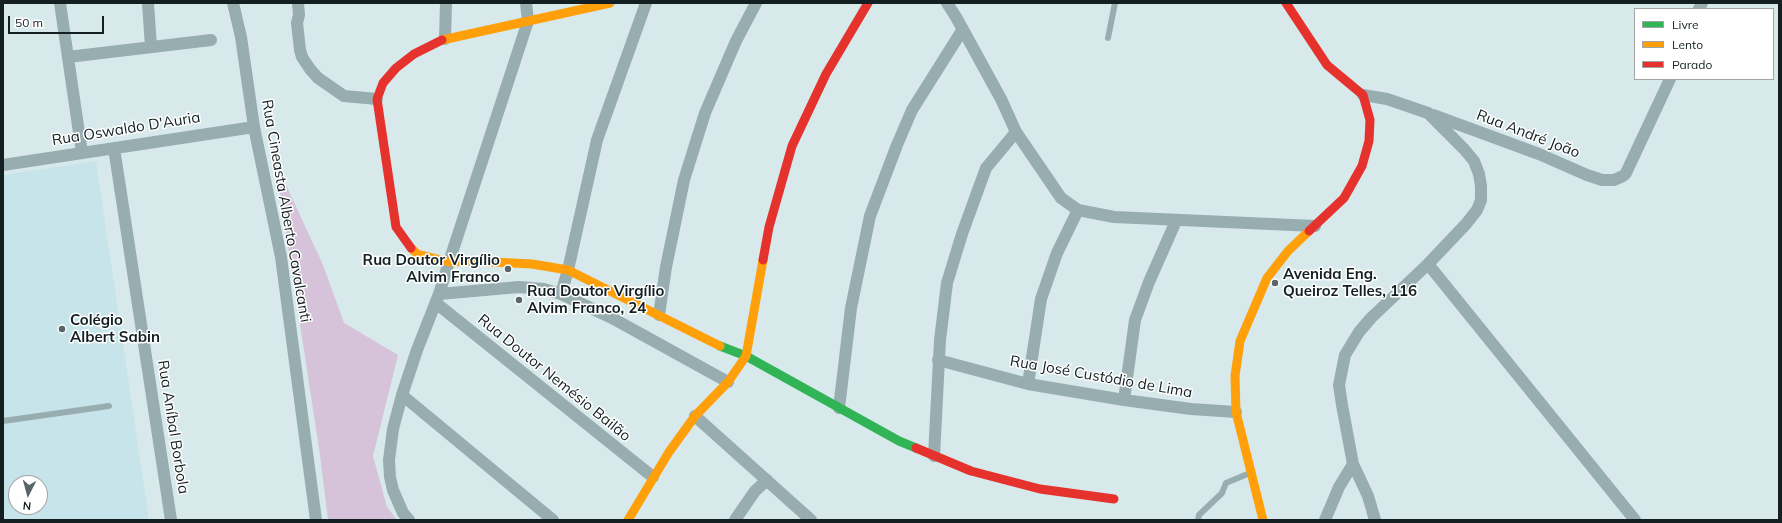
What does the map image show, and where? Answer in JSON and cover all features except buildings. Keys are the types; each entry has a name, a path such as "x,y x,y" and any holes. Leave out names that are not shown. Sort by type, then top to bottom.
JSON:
{"street":[{"path":"60,3 82,153"},
{"path":"148,3 151,47"},
{"name":"Rua Cineasta Alberto Cavalcanti","path":"233,3 241,37 254,127 281,257 316,520"},
{"path":"298,3 300,15 297,23 300,50 302,57 318,78 344,96 377,99"},
{"path":"446,3 446,38"},
{"path":"409,520 403,513 394,490 389,460 393,429 402,395 417,350 438,299 528,21 526,3"},
{"path":"610,3 446,38 414,54 396,68 383,83 377,99 396,227 407,244 417,254 449,262 473,261 532,264 568,270 729,350 746,356 899,440 934,456 971,471 1040,489 1114,499"},
{"path":"561,294 568,270 597,140 646,3"},
{"path":"659,315 666,267 684,180 705,113 736,40 756,3"},
{"path":"628,520 669,452 695,416 728,382 746,356 769,227 792,146 826,74 868,3"},
{"path":"947,3 1001,99 1016,132 1061,198 1078,210 1114,218 1315,226"},
{"path":"1263,520 1236,412 1235,376 1240,341 1267,278 1288,251 1344,198 1362,166 1369,140 1370,120 1363,95 1327,65 1286,3"},
{"path":"840,408 851,308 870,216 912,110 963,29"},
{"path":"68,57 211,40"},
{"name":"Rua André João","path":"1363,95 1387,99 1428,113 1539,154 1586,175 1602,180 1617,179 1626,173 1670,80"},
{"path":"1375,520 1368,496 1353,464 1339,385 1345,355 1359,332 1370,318 1428,264 1466,224 1477,210 1481,200 1479,174 1474,161 1428,113"},
{"name":"Rua Oswaldo D'Auria","path":"3,165 254,127"},
{"path":"934,456 938,395 938,360 947,283 962,234 986,168 1016,132"},
{"name":"Rua Aníbal Borbola","path":"114,148 171,520"},
{"path":"1028,384 1041,299 1057,253 1078,210"},
{"path":"1124,400 1135,320 1149,282 1176,221"},
{"path":"1428,264 1635,520"},
{"path":"438,299 519,287 544,289 561,294 612,318 728,382"},
{"name":"Rua Doutor Nemésio Bailão","path":"438,299 653,477"},
{"name":"Rua José Custódio de Lima","path":"938,360 1028,384 1124,400 1236,412"},
{"path":"402,395 553,520"},
{"path":"695,416 811,520"},
{"path":"1325,520 1339,487 1353,464"},
{"path":"735,520 755,490 766,480"}],"lane":[{"path":"1108,38 1115,3"},
{"path":"3,421 109,406"},
{"path":"1198,520 1199,515 1222,493 1226,483 1252,472"}],"shaded area":[{"name":"Colégio Albert Sabin","path":"96,161 149,520 3,520 3,175"},
{"path":"275,161 323,265 344,323 398,355 373,456 387,507 397,520 328,520 320,455"}],"traffic: fast":[{"path":"720,346 746,356 899,441 916,448"}],"traffic: slow":[{"path":"442,40 610,3"},
{"path":"1263,520 1236,412 1235,376 1240,341 1267,278 1288,251 1309,231"},
{"path":"411,248 417,254 449,262 473,261 532,264 568,270 720,346"},
{"path":"628,520 669,452 695,416 728,382 746,356 763,260"}],"traffic: jam":[{"path":"763,260 769,227 792,146 826,74 868,3"},
{"path":"1286,3 1327,65 1363,95 1370,120 1369,141 1362,166 1344,198 1309,231"},
{"path":"411,248 396,227 377,99 383,83 396,68 414,54 442,40"},
{"path":"916,448 971,471 1040,489 1114,499"}],"place":[{"name":"Rua Doutor Virgílio Alvim Franco","path":"508,269"},
{"name":"Avenida Eng. Queiroz Telles, 116","path":"1275,283"},
{"name":"Rua Doutor Virgílio Alvim Franco, 24","path":"519,300"},
{"name":"Colégio Albert Sabin","path":"62,329"}]}
